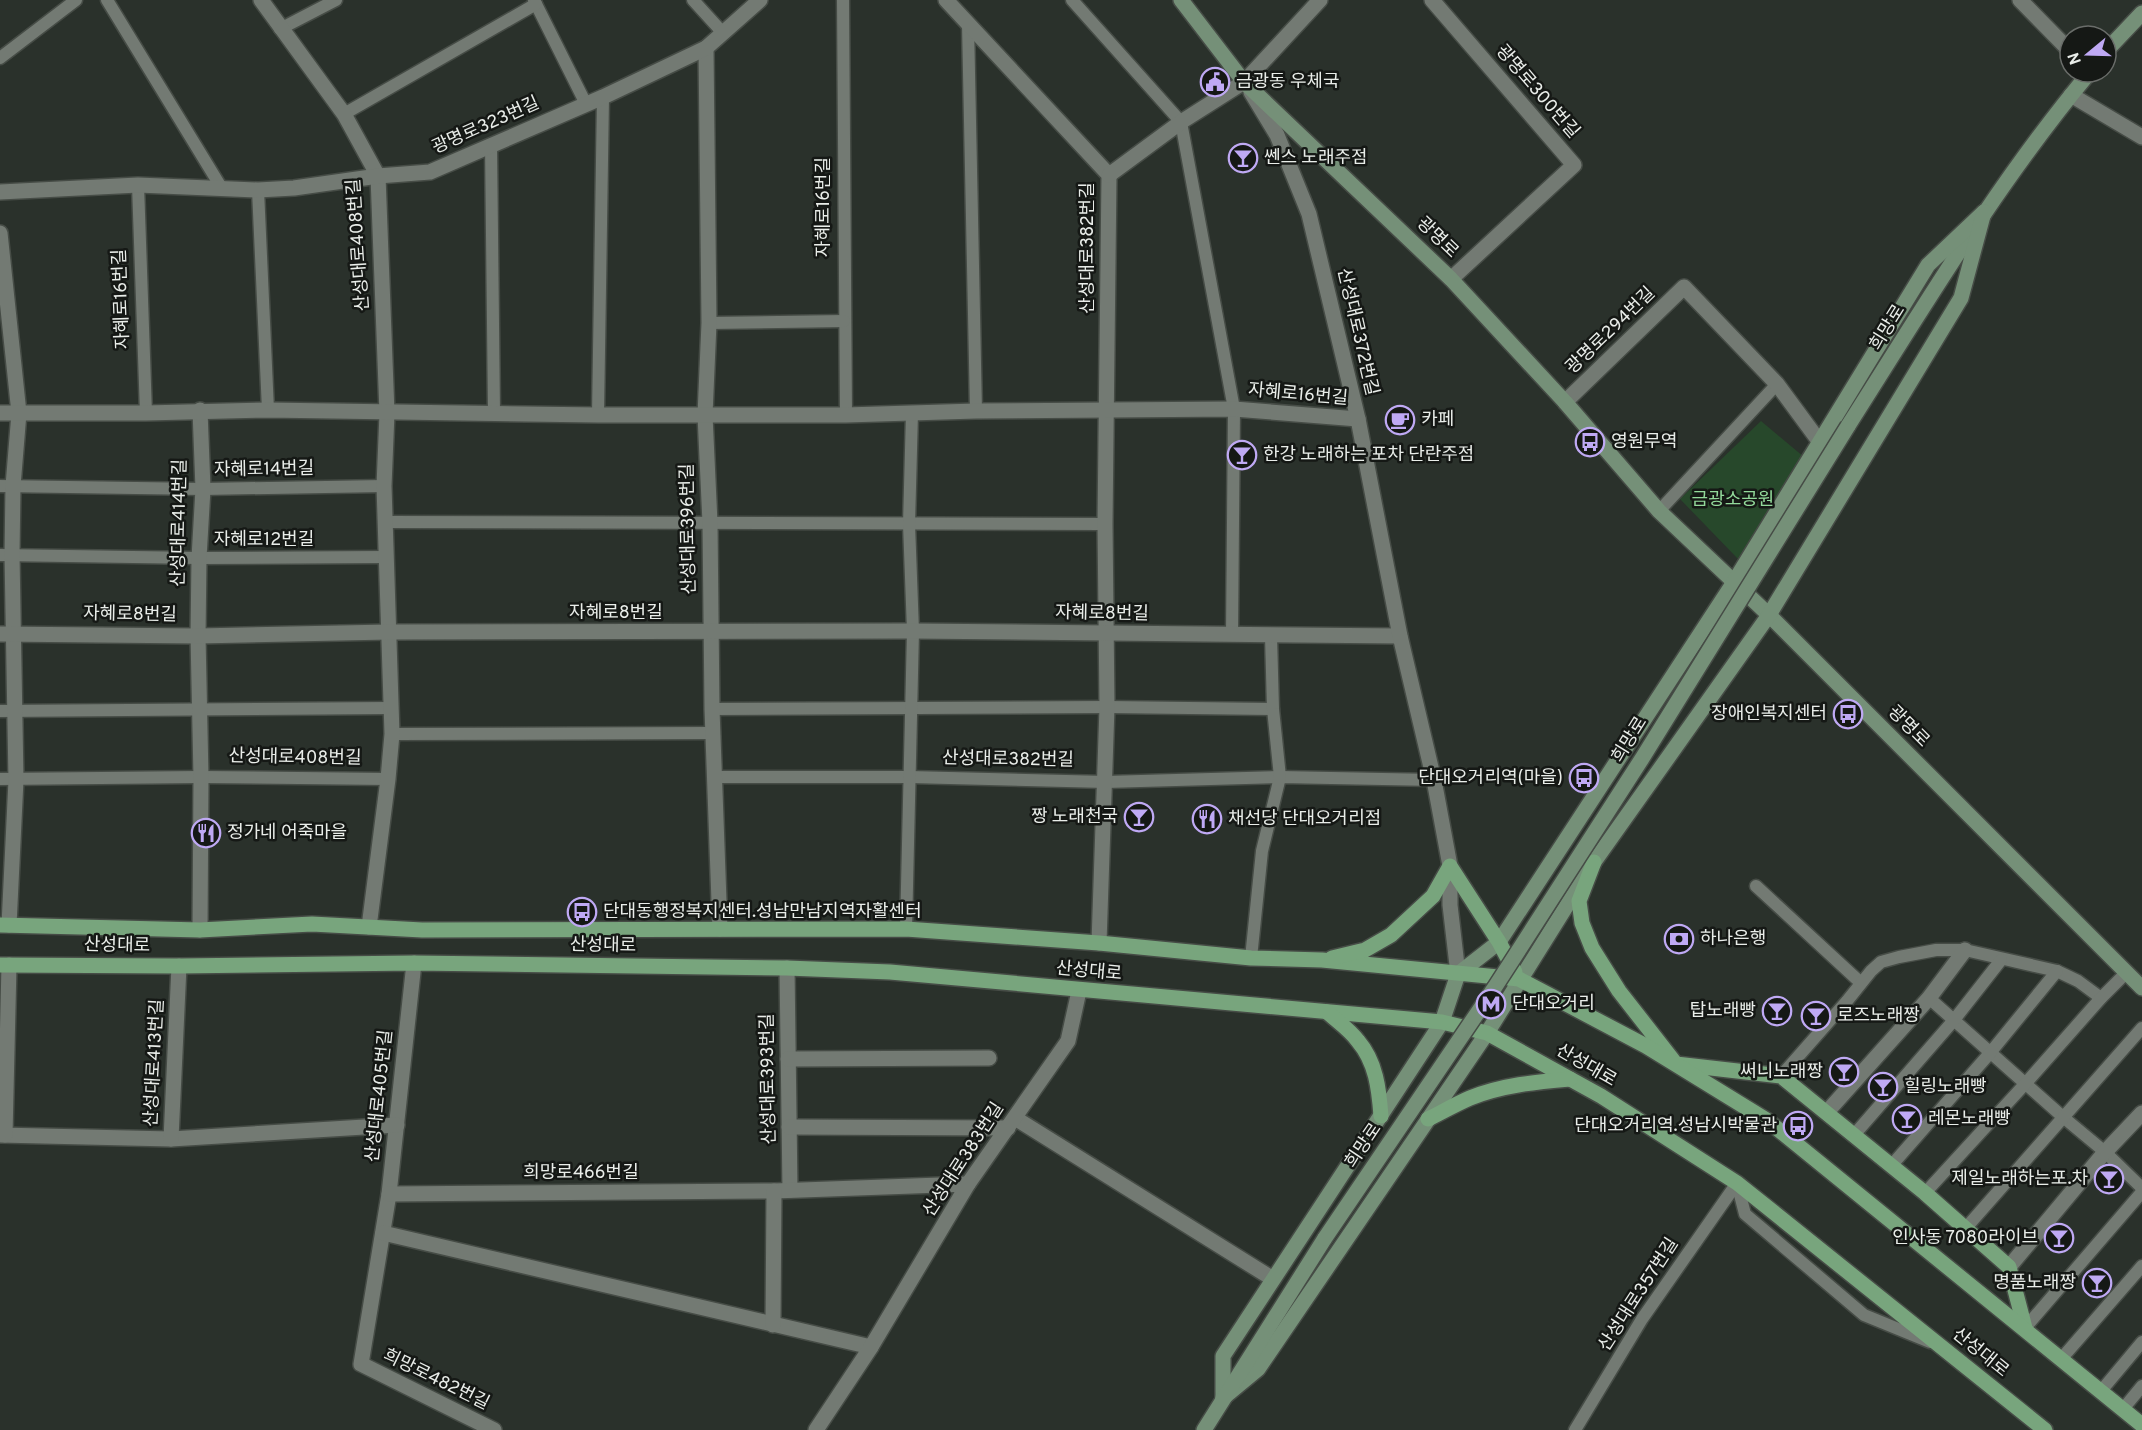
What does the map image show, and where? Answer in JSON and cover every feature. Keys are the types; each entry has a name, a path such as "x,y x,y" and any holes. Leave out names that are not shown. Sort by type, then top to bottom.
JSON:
{"main road":[{"name":"광명로","path":"1181,0 1244,82 1451,279 1565,402 1659,510 1769,615 2142,988"},
{"path":"2118,38 2142,13"},
{"name":"희망로","path":"1204,1430 1325,1238 1495,987 1643,757 1984,212 2027,151 2080,84"},
{"path":"1223,1398 1223,1356 1442,1022 1458,974 1499,942 1734,582 1928,265 1984,212"},
{"path":"1223,1398 1258,1370 1487,1033 1594,862 1769,615 1961,298 1984,212"},
{"path":"1594,862 1579,901 1582,923 1592,948 1619,992 1676,1064 1781,1076 1925,1193 2009,1267 2025,1328"},
{"path":"1322,960 1365,950 1391,935 1433,896 1450,866 1499,942 1519,980"},
{"name":"산성대로","path":"4,925 200,930 312,924 422,930 906,929 1099,943 1251,958 1322,960 1519,980 1646,1046 1768,1122 2142,1425"},
{"name":"산성대로","path":"4,965 179,966 414,963 787,968 890,972 1079,991 1442,1022 1487,1033 1570,1079 1737,1183 2045,1430"},
{"path":"1327,1012 1358,1040 1368,1056 1379,1088 1381,1116"},
{"path":"1428,1119 1489,1092 1534,1082 1570,1079"}],"street":[{"name":"산성대로408번길","path":"261,0 344,114 378,176 387,413 384,486 385,557 392,734 369,927"},
{"name":"광명로323번길","path":"0,192 138,185 258,190 430,172 603,97 706,48 760,0"},
{"name":"산성대로382번길","path":"946,0 1109,175 1105,524 1107,707 1099,943"},
{"path":"1109,175 1181,122 1244,82 1320,0"},
{"name":"광명로300번길","path":"1432,0 1574,165 1451,279"},
{"path":"2020,0 2058,39"},
{"name":"산성대로396번길","path":"706,48 709,323 705,415 710,523 712,709 720,929"},
{"name":"산성대로372번길","path":"1244,82 1277,135 1310,214 1358,419 1400,636 1434,780 1450,866 1450,905 1458,974"},
{"path":"2071,95 2142,137"},
{"path":"0,233 19,413 6,486 8,711 16,780 4,925"},
{"name":"광명로294번길","path":"1565,402 1684,287 1778,384"},
{"path":"1778,384 1819,441"},
{"name":"자혜로16번길","path":"0,412 146,413 268,410 598,415 846,415 976,411 1234,409 1358,419"},
{"name":"산성대로414번길","path":"200,410 203,489 198,636 201,777 200,930"},
{"name":"자혜로8번길","path":"7,634 198,636 389,632 913,631 1400,636"},
{"path":"1827,1112 1929,998 1965,951"},
{"name":"산성대로405번길","path":"361,1364 389,1194 414,963"},
{"path":"2,1135 4,965"},
{"name":"산성대로413번길","path":"2,1135 171,1139 179,966"},
{"name":"산성대로393번길","path":"782,1190 789,1126 787,968"},
{"name":"산성대로383번길","path":"816,1430 871,1347 968,1184 1068,1041 1079,991"},
{"path":"788,1059 989,1058"},
{"path":"2009,1267 2105,1152 2142,1113"},
{"path":"789,1126 1011,1123 1274,1279"},
{"path":"171,1139 397,1125"},
{"name":"희망로466번길","path":"389,1194 782,1190 968,1184"},
{"path":"773,1325 782,1190"},
{"path":"383,1233 871,1347"},
{"name":"희망로482번길","path":"361,1364 478,1426 494,1430"}],"lane":[{"path":"0,58 76,0"},
{"path":"107,0 221,187"},
{"path":"280,29 336,0"},
{"path":"693,0 723,33"},
{"name":"자혜로16번길","path":"843,0 846,415"},
{"path":"1072,0 1181,122"},
{"path":"344,114 535,2 586,104"},
{"path":"968,24 976,411"},
{"path":"598,415 603,97"},
{"name":"자혜로16번길","path":"1181,122 1234,409"},
{"path":"491,145 494,412"},
{"name":"자혜로16번길","path":"138,185 146,413"},
{"path":"258,190 268,410"},
{"path":"709,323 844,321"},
{"path":"1659,510 1778,384"},
{"path":"1232,635 1234,409"},
{"path":"906,929 913,631 909,524 912,413"},
{"name":"자혜로14번길","path":"6,486 203,489 384,486"},
{"path":"386,522 1105,524"},
{"name":"자혜로12번길","path":"6,555 199,558 385,557"},
{"path":"1251,958 1262,851 1280,777 1273,709 1272,636"},
{"path":"712,709 1107,707 1273,709"},
{"path":"8,711 390,708"},
{"path":"392,734 714,733"},
{"path":"0,779 201,777"},
{"name":"산성대로408번길","path":"201,777 388,779"},
{"name":"산성대로382번길","path":"715,777 910,777 1106,782"},
{"path":"1106,782 1280,777 1434,780"},
{"path":"1756,886 1861,983"},
{"path":"1781,1076 1870,971 1881,962 1936,950 1965,951 2057,971 2078,981 2101,998"},
{"path":"1854,1135 1954,1020 2001,960"},
{"path":"1891,1166 1990,1053 2057,971"},
{"path":"1925,1193 2126,973"},
{"path":"1929,998 2105,1152 2142,1190 2025,1328"},
{"path":"1965,1229 2142,1028"},
{"path":"1737,1183 1745,1214 1864,1315 1942,1347"},
{"name":"산성대로357번길","path":"1575,1430 1642,1319 1737,1183"},
{"path":"2062,1358 2142,1266"},
{"path":"2101,1391 2142,1342"},
{"path":"2123,1409 2142,1386"}],"green space":[{"name":"금광소공원","path":"1761,421 1804,457 1740,561 1680,499"}],"place":[{"name":"금광동 우체국","path":"1215,82"},
{"name":"쎈스 노래주점","path":"1243,158"},
{"name":"카페","path":"1400,420"},
{"name":"영원무역","path":"1590,442"},
{"name":"한강 노래하는 포차 단란주점","path":"1242,455"},
{"name":"장애인복지센터","path":"1848,714"},
{"name":"단대오거리역(마을)","path":"1584,778"},
{"name":"짱 노래천국","path":"1139,817"},
{"name":"채선당 단대오거리점","path":"1207,819"},
{"name":"정가네 어죽마을","path":"206,833"},
{"name":"단대동행정복지센터.성남만남지역자활센터","path":"582,912"},
{"name":"하나은행","path":"1679,939"},
{"name":"단대오거리","path":"1491,1004"},
{"name":"탑노래빵","path":"1777,1011"},
{"name":"로즈노래짱","path":"1816,1016"},
{"name":"써니노래짱","path":"1844,1072"},
{"name":"힐링노래빵","path":"1883,1087"},
{"name":"레몬노래빵","path":"1907,1119"},
{"name":"단대오거리역.성남시박물관","path":"1798,1126"},
{"name":"제일노래하는포.차","path":"2109,1179"},
{"name":"인사동 7080라이브","path":"2059,1238"},
{"name":"명품노래짱","path":"2097,1283"}]}
